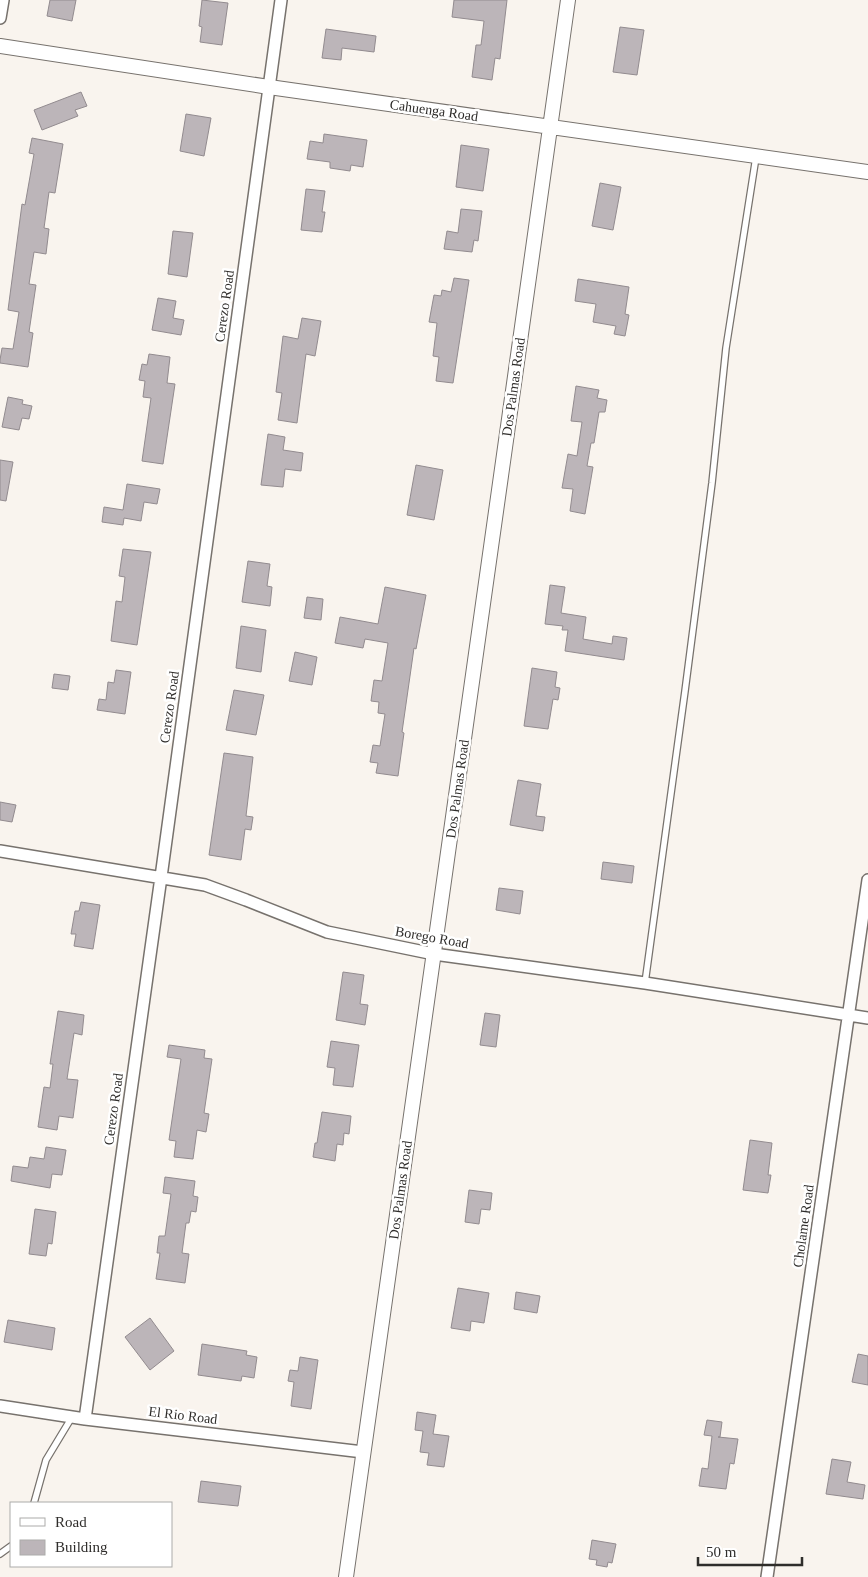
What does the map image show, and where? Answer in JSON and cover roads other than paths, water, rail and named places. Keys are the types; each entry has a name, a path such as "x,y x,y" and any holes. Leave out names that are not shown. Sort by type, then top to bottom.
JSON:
{"street":[{"path":"0,18 3,0"},
{"name":"Cerezo Road","path":"85,1419 281,0"},
{"name":"Dos Palmas Road","path":"346,1577 568,0"},
{"name":"Cahuenga Road","path":"0,46 269,87 868,172"},
{"name":"Borego Road","path":"0,851 205,885 327,932 434,954 645,983 868,1018"},
{"name":"Cholame Road","path":"767,1577 868,880"},
{"name":"El Rio Road","path":"0,1406 85,1419 363,1452"}],"lane":[{"path":"645,983 712,483 726,348 756,155"},
{"path":"34,1502 46,1460 72,1417"}]}
